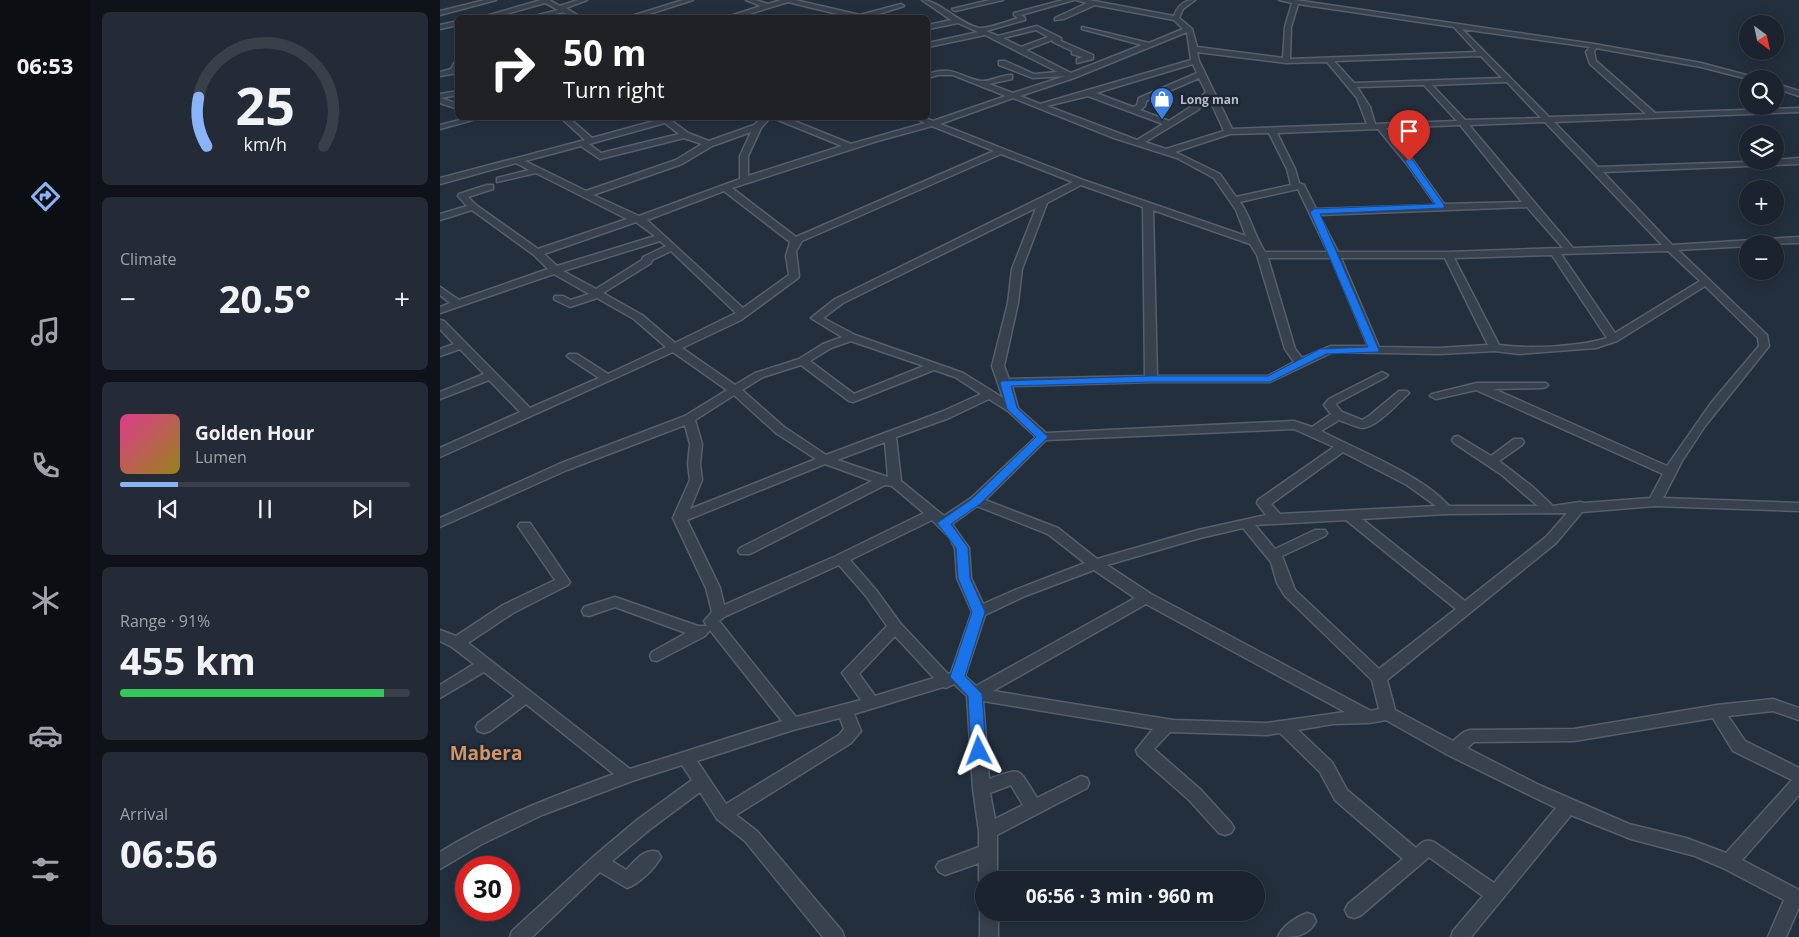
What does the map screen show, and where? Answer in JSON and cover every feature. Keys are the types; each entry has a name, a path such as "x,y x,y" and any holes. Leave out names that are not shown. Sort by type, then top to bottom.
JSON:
{"street":[{"path":"472,0 484,2"},
{"path":"440,13 493,0"},
{"path":"492,15 545,0 572,15"},
{"path":"541,15 584,0"},
{"path":"638,15 690,0"},
{"path":"749,0 770,6"},
{"path":"738,15 788,0 851,15"},
{"path":"925,0 949,17 983,31 1068,75"},
{"path":"955,9 995,0"},
{"path":"930,44 1023,19 1016,14 1071,0"},
{"path":"1079,0 1176,18 1191,33 1195,61 1229,132"},
{"path":"1176,18 1180,8 1192,0"},
{"path":"1282,0 1594,46 1701,65 1739,75"},
{"path":"1286,61 1288,27 1296,2"},
{"path":"1057,19 1071,15 1080,8 1094,3"},
{"path":"866,15 903,4 887,15"},
{"path":"1125,9 1132,4"},
{"path":"930,22 949,17"},
{"path":"930,28 959,21"},
{"path":"440,27 455,24"},
{"path":"1456,26 1670,248 1763,337 1764,346 1722,393 1668,472 1655,502"},
{"path":"997,38 1037,28 1059,39 1055,41 1078,51 1074,52 1090,57 1080,61"},
{"path":"1084,28 1150,45"},
{"path":"537,253 638,219 744,180 849,146 934,123 1188,30"},
{"path":"440,35 455,32"},
{"path":"1020,50 1054,37"},
{"path":"1594,46 1590,52 1593,62 1652,115"},
{"path":"1194,49 1286,61 1481,54"},
{"path":"1329,60 1353,85 1370,113 1375,126 1409,161 1441,206"},
{"path":"1040,106 1195,61"},
{"path":"1002,63 1033,76 1068,75"},
{"path":"930,68 937,73"},
{"path":"440,74 455,69"},
{"path":"930,75 937,73 954,73 1138,143 1168,151 1191,160 1217,176 1241,210 1253,242 1262,255 1290,349 1300,363"},
{"path":"1133,111 1141,106 1142,100 1202,74"},
{"path":"979,84 1009,77"},
{"path":"1353,85 1509,80"},
{"path":"1426,83 1464,124 1569,250"},
{"path":"1784,88 1799,94"},
{"path":"1088,93 1168,123"},
{"path":"1138,143 1195,108 1209,93"},
{"path":"440,96 455,94"},
{"path":"440,100 455,107"},
{"path":"440,112 455,107"},
{"path":"1168,151 1229,132 1799,110"},
{"path":"440,127 468,120"},
{"path":"567,120 600,156 685,135"},
{"path":"440,181 665,120"},
{"path":"670,120 685,135 709,144"},
{"path":"744,180 744,156 757,127 764,120"},
{"path":"786,120 849,146"},
{"path":"925,120 1080,182 1253,242"},
{"path":"586,194 679,162 709,144 757,127"},
{"path":"1272,131 1291,169 1296,187"},
{"path":"440,453 674,348 744,314 794,276 790,251 796,242 1002,150"},
{"path":"516,160 638,219 662,237 744,314"},
{"path":"1596,170 1799,161"},
{"path":"500,180 538,170"},
{"path":"1043,437 1012,409 959,375 851,337 816,318 839,301 1080,182"},
{"path":"1235,200 1300,185 1335,256 1374,350"},
{"path":"725,187 796,242"},
{"path":"490,188 462,196 473,207 537,253 555,270 638,317 674,348 735,390 780,430 825,460 889,482 939,519 962,548 964,578 978,612 952,680"},
{"path":"1012,409 998,366 1013,303 1016,269 1043,201"},
{"path":"1314,212 1529,204"},
{"path":"1148,206 1151,379"},
{"path":"440,217 473,207"},
{"path":"440,310 555,270 662,237"},
{"path":"1262,255 1448,255 1670,248 1799,240"},
{"path":"559,298 570,304 598,293 642,263 648,261 646,259 672,246"},
{"path":"1555,252 1613,339"},
{"path":"1448,255 1495,348"},
{"path":"1005,383 1151,379 1270,379 1331,349 1439,351 1495,348 1519,352 1596,345 1613,339 1706,281"},
{"path":"440,290 458,304"},
{"path":"440,324 528,413"},
{"path":"440,523 563,467 689,419 759,375 803,361 827,346 851,337"},
{"path":"440,353 462,345"},
{"path":"573,356 606,378"},
{"path":"803,361 853,399 934,366"},
{"path":"440,396 491,375"},
{"path":"1382,375 1333,401 1330,405 1338,415 1362,424 1373,419 1403,394"},
{"path":"1436,396 1477,386 1542,385"},
{"path":"1477,386 1668,472"},
{"path":"680,518 825,460 945,415 991,394"},
{"path":"1312,432 1338,415"},
{"path":"689,419 696,444 694,464 696,480 680,518 713,588 715,617 793,724"},
{"path":"657,656 700,632 715,617 841,559 939,519 976,501 1043,437 1301,426 1411,482 1438,500 1446,510"},
{"path":"889,482 890,436"},
{"path":"1458,440 1514,476 1550,510"},
{"path":"1491,461 1518,442"},
{"path":"1276,518 1263,503 1341,448"},
{"path":"745,550 889,482"},
{"path":"976,501 1053,531 1096,564 1146,598 1369,717"},
{"path":"978,612 1020,593 1096,564 1246,522 1276,518 1446,510 1550,510 1580,506 1655,502 1799,506"},
{"path":"1379,678 1551,540 1580,506"},
{"path":"1349,516 1466,609"},
{"path":"1246,522 1278,561 1284,583 1290,593 1379,678 1388,714"},
{"path":"457,643 508,609 563,582 525,526"},
{"path":"1273,556 1320,533"},
{"path":"841,559 871,593 895,627 952,680 975,694 1052,708 1167,725 1267,728 1284,727 1333,718 1369,717 1388,714 1454,750 1569,805 1625,830 1686,846 1730,862 1797,898 1777,937"},
{"path":"975,694 1146,598"},
{"path":"589,611 615,602 644,614 700,632"},
{"path":"872,703 850,673 895,627"},
{"path":"440,635 457,643 628,776"},
{"path":"440,692 484,664"},
{"path":"440,860 476,839 536,810 628,776 793,724 846,711 952,680"},
{"path":"975,694 981,789 988,831 988,871"},
{"path":"484,727 525,697"},
{"path":"1454,750 1470,736 1574,735 1717,711 1773,705 1799,714"},
{"path":"723,814 845,738 852,731 846,711"},
{"path":"1717,711 1739,746 1799,776"},
{"path":"1167,725 1144,750 1196,795 1225,828"},
{"path":"1284,727 1326,767 1341,795 1416,859"},
{"path":"686,758 723,814 751,836 835,937"},
{"path":"981,789 1014,777 1034,808"},
{"path":"519,937 599,862 643,825 701,782"},
{"path":"988,831 1081,783"},
{"path":"1730,862 1799,784"},
{"path":"1460,937 1569,805"},
{"path":"1354,910 1428,847 1495,894"},
{"path":"945,867 988,852"},
{"path":"599,862 627,880 652,857"},
{"path":"989,921 989,937"},
{"path":"1287,937 1307,921"}],"place":[{"name":"Long man","path":"1162,120"}],"district":[{"name":"Mabera","path":"486,753"}],"route":[{"path":"979,751 975,694 957,677 978,612 964,578 962,548 944,523 976,501 1043,437 1012,409 1005,383 1151,379 1270,379 1331,349 1374,350 1335,256 1314,212 1441,206 1409,161"}]}
